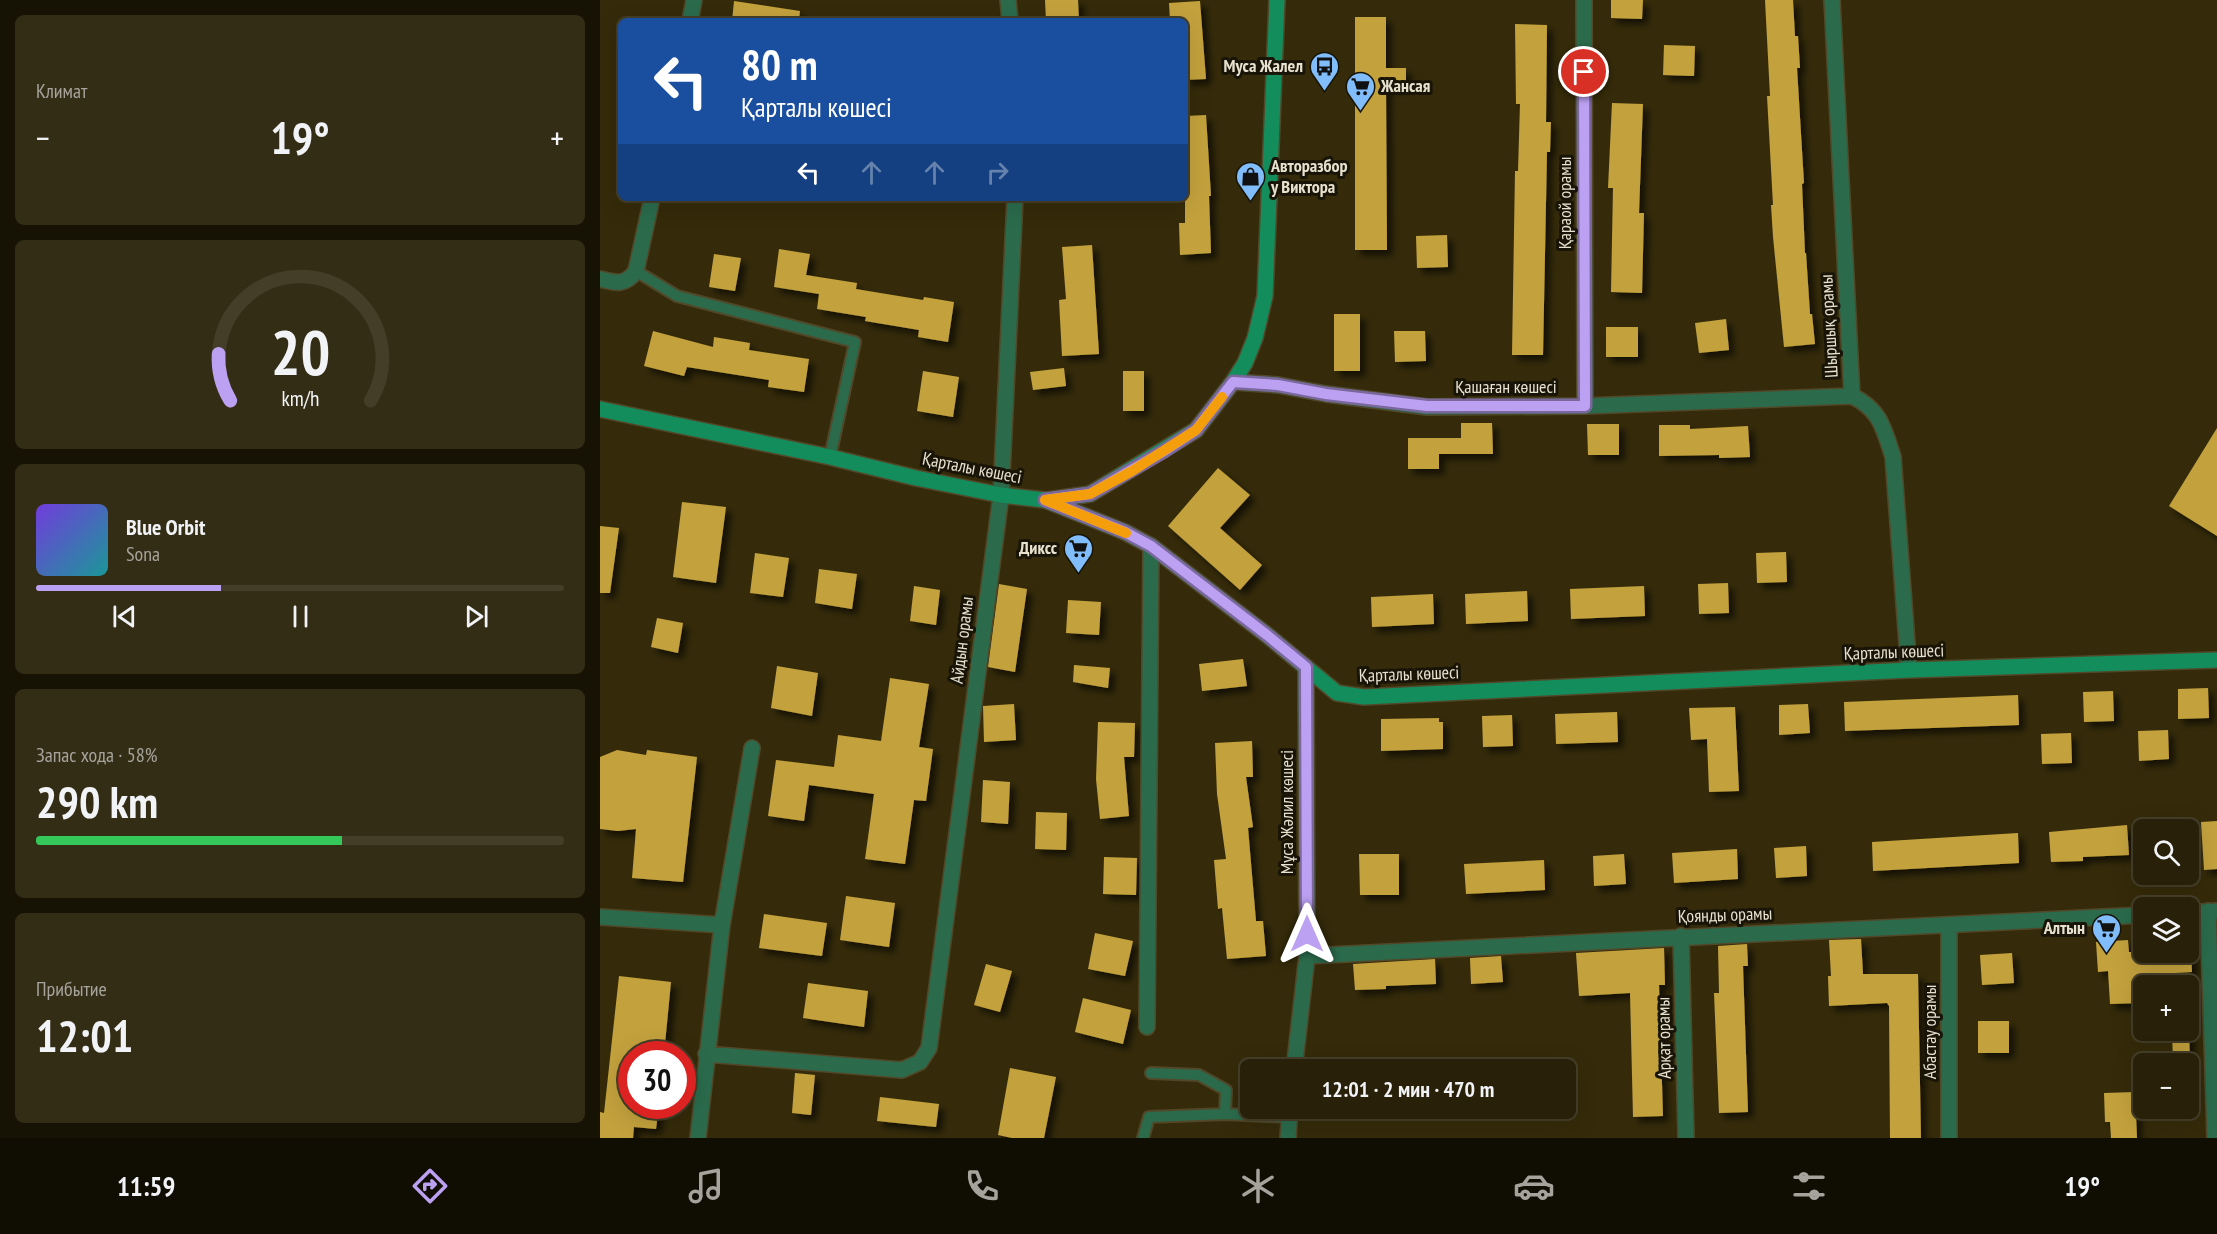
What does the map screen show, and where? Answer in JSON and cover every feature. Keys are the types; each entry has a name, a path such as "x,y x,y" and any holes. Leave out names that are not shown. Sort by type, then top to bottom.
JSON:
{"street":[{"path":"691,18 694,0"},
{"path":"1002,0 1008,0 1010,18"},
{"path":"1045,500 1090,494 1196,430 1245,363 1255,338 1265,296 1276,0"},
{"name":"Қараой орамы","path":"1584,0 1585,406"},
{"name":"Шыршық орамы","path":"1832,0 1852,396 1867,403 1882,423 1893,457 1909,670"},
{"path":"600,279 621,282 630,279 636,271 651,201"},
{"name":"Айдын орамы","path":"706,1054 902,1071 920,1062 929,1048 1001,495 1015,201"},
{"name":"Қашаған көшесі","path":"1233,382 1278,385 1326,394 1427,406 1585,406 1852,396"},
{"name":"Қарталы көшесі","path":"600,409 1001,495 1045,500 1125,532 1151,546 1267,635 1337,693 1364,698 1909,670 2217,660"},
{"path":"1148,1027 1151,546"},
{"name":"Мұса Жәлил көшесі","path":"1295,1059 1307,956 1306,667"},
{"path":"698,1138 722,925 752,748"},
{"path":"2212,911 2215,1138"},
{"name":"Қоянды орамы","path":"1307,956 2133,916"},
{"path":"600,917 722,925"},
{"name":"Абастау орамы","path":"1950,926 1950,1138"},
{"name":"Арқат орамы","path":"1681,936 1686,1138"},
{"path":"1288,1138 1289,1119"}],"lane":[{"path":"636,271 677,296 855,342 830,457"},
{"path":"1151,1073 1200,1075 1226,1090 1225,1114"},
{"path":"1143,1138 1149,1117 1240,1114"}],"building":[{"path":"1045,0 1078,0 1079,18 1046,18"},
{"path":"1611,0 1643,0 1642,19 1611,18"},
{"path":"1765,0 1793,0 1800,68 1797,68 1804,183 1802,184 1805,253 1815,344 1784,347 1771,205 1773,205 1767,96 1770,96"},
{"path":"734,1 800,11 799,18 732,18"},
{"path":"1200,1 1206,79 1188,80 1188,18 1170,18 1169,3"},
{"path":"1355,17 1386,17 1386,68 1406,68 1406,87 1386,87 1387,250 1355,250"},
{"path":"1515,24 1547,25 1546,122 1551,122 1550,152 1547,152 1543,355 1512,355 1515,171 1518,171 1520,104 1516,104"},
{"path":"1664,45 1695,46 1694,76 1663,75"},
{"path":"1612,103 1643,104 1639,213 1644,213 1642,293 1611,292 1613,188 1608,188"},
{"path":"1206,115 1211,196 1209,196 1211,253 1180,255 1179,223 1185,223 1185,201 1188,201 1188,116"},
{"path":"1447,235 1448,267 1417,268 1416,236"},
{"path":"1092,245 1099,354 1062,356 1059,300 1066,299 1062,247"},
{"path":"779,249 810,254 806,275 857,283 856,289 923,300 924,297 954,302 948,342 918,337 919,330 865,321 866,317 817,309 819,294 774,287"},
{"path":"714,254 741,258 735,291 709,287"},
{"path":"1334,314 1360,314 1360,371 1334,371"},
{"path":"1726,319 1729,350 1699,353 1695,323"},
{"path":"1606,327 1638,327 1638,357 1606,357"},
{"path":"653,331 713,347 714,337 750,343 749,350 809,359 804,392 768,387 769,380 687,367 684,376 644,366"},
{"path":"1394,331 1425,331 1426,361 1395,362"},
{"path":"1064,368 1066,386 1033,390 1030,372"},
{"path":"923,371 959,377 953,417 917,411"},
{"path":"1123,371 1144,371 1144,411 1123,411"},
{"path":"1461,423 1492,423 1493,454 1439,454 1439,469 1408,469 1408,438 1461,438"},
{"path":"1587,424 1619,424 1619,455 1588,455"},
{"path":"1659,425 1690,425 1690,429 1748,426 1750,457 1659,456"},
{"path":"2217,428 2217,536 2169,506"},
{"path":"1218,468 1250,495 1220,528 1262,565 1240,590 1168,526"},
{"path":"682,502 726,507 716,583 673,577"},
{"path":"600,526 619,528 610,593 600,593"},
{"path":"1786,552 1787,582 1757,583 1756,553"},
{"path":"755,553 789,558 783,597 750,593"},
{"path":"819,569 857,574 852,609 815,603"},
{"path":"1728,583 1729,613 1699,614 1698,584"},
{"path":"999,584 1027,589 1015,672 988,667"},
{"path":"914,586 940,590 936,625 910,621"},
{"path":"1644,586 1645,616 1571,619 1570,589"},
{"path":"1527,591 1528,621 1466,624 1465,594"},
{"path":"1433,594 1434,624 1372,627 1371,597"},
{"path":"1068,600 1101,602 1099,635 1066,633"},
{"path":"657,618 683,623 678,653 651,647"},
{"path":"1243,659 1247,686 1202,691 1199,664"},
{"path":"1074,665 1110,668 1108,688 1073,682"},
{"path":"777,666 818,673 812,716 771,708"},
{"path":"890,678 929,684 919,747 933,749 926,801 914,800 905,864 865,859 874,794 809,785 804,821 768,816 776,760 834,767 838,735 881,741"},
{"path":"2208,688 2209,718 2178,719 2178,689"},
{"path":"2113,691 2114,721 2084,722 2083,692"},
{"path":"2018,695 2019,725 1845,731 1844,702"},
{"path":"1014,704 1016,740 984,742 983,706"},
{"path":"1808,704 1810,733 1779,735 1779,705"},
{"path":"1735,707 1739,791 1709,792 1707,739 1691,740 1689,708"},
{"path":"1617,712 1618,742 1556,744 1555,714"},
{"path":"1512,715 1513,746 1483,747 1482,716"},
{"path":"1439,718 1439,722 1443,722 1443,749 1381,751 1381,719"},
{"path":"1098,722 1135,723 1134,757 1124,757 1129,816 1100,819 1096,779"},
{"path":"2168,730 2169,759 2139,761 2138,731"},
{"path":"2071,733 2072,763 2042,764 2041,734"},
{"path":"1252,741 1253,777 1246,777 1253,827 1248,828 1256,921 1263,921 1266,956 1227,959 1222,908 1218,909 1214,860 1226,859 1217,794 1215,743"},
{"path":"617,750 646,755 647,750 697,757 683,882 632,878 636,829 618,831 600,829 600,757"},
{"path":"983,780 1010,782 1008,824 981,822"},
{"path":"1036,812 1067,813 1066,850 1035,849"},
{"path":"2217,821 2217,869 2204,870 2201,822"},
{"path":"2127,825 2129,855 2083,857 2083,861 2051,862 2049,832"},
{"path":"2018,833 2019,863 1873,871 1872,842"},
{"path":"1806,846 1807,876 1776,878 1774,848"},
{"path":"1737,849 1738,879 1674,883 1672,853"},
{"path":"1359,854 1399,854 1399,895 1360,895"},
{"path":"1624,854 1626,884 1594,886 1593,856"},
{"path":"1104,857 1137,858 1136,895 1103,894"},
{"path":"1544,860 1545,890 1466,894 1464,864"},
{"path":"846,896 895,903 889,947 840,940"},
{"path":"764,914 827,923 822,956 759,948"},
{"path":"1095,933 1133,941 1125,976 1088,969"},
{"path":"1861,939 1863,974 1918,974 1921,1138 1890,1138 1889,1006 1887,1003 1829,1006 1828,976 1831,976 1829,940"},
{"path":"2128,940 2129,952 2133,952 2133,963 2192,963 2192,972 2133,975 2133,1003 2110,1004 2108,971 2098,972 2096,942"},
{"path":"1747,944 1748,966 1743,966 1748,1112 1719,1113 1714,993 1719,993 1718,946"},
{"path":"1664,948 1665,985 1659,985 1663,1116 1633,1117 1630,993 1579,996 1576,953"},
{"path":"2012,953 2014,983 1982,985 1980,955"},
{"path":"1501,956 1503,982 1471,984 1470,958"},
{"path":"1435,959 1436,984 1355,990 1353,964"},
{"path":"986,964 1012,971 1000,1012 974,1005"},
{"path":"619,976 671,982 665,1041 618,1041 618,1119 657,1119 656,1129 634,1127 633,1138 600,1138 600,1112 604,1113"},
{"path":"808,983 868,991 864,1027 803,1018"},
{"path":"1083,998 1131,1010 1123,1044 1075,1032"},
{"path":"1978,1021 2009,1021 2009,1053 1978,1053"},
{"path":"2172,1041 2189,1041 2190,1053 2173,1053"},
{"path":"1010,1068 1056,1077 1044,1138 1012,1138 998,1135"},
{"path":"795,1073 815,1075 811,1115 792,1113"},
{"path":"2133,1092 2133,1119 2136,1119 2137,1138 2111,1138 2110,1122 2105,1122 2104,1093"},
{"path":"880,1097 939,1104 936,1127 877,1121"}],"slow traffic":[{"path":"1126,533 1045,500 1090,494 1132,471 1196,430 1222,397"}],"place":[{"name":"Муса Жалел","path":"1324,92"},
{"name":"Жансая","path":"1360,112"},
{"name":"Авторазбор у Виктора","path":"1250,202"},
{"name":"Диксс","path":"1078,574"},
{"name":"Алтын","path":"2106,954"}],"route":[{"path":"1307,934 1306,667 1151,546 1125,532 1045,500 1090,494 1164,451 1196,430 1233,382 1278,385 1326,394 1427,406 1585,406 1584,72"}]}
